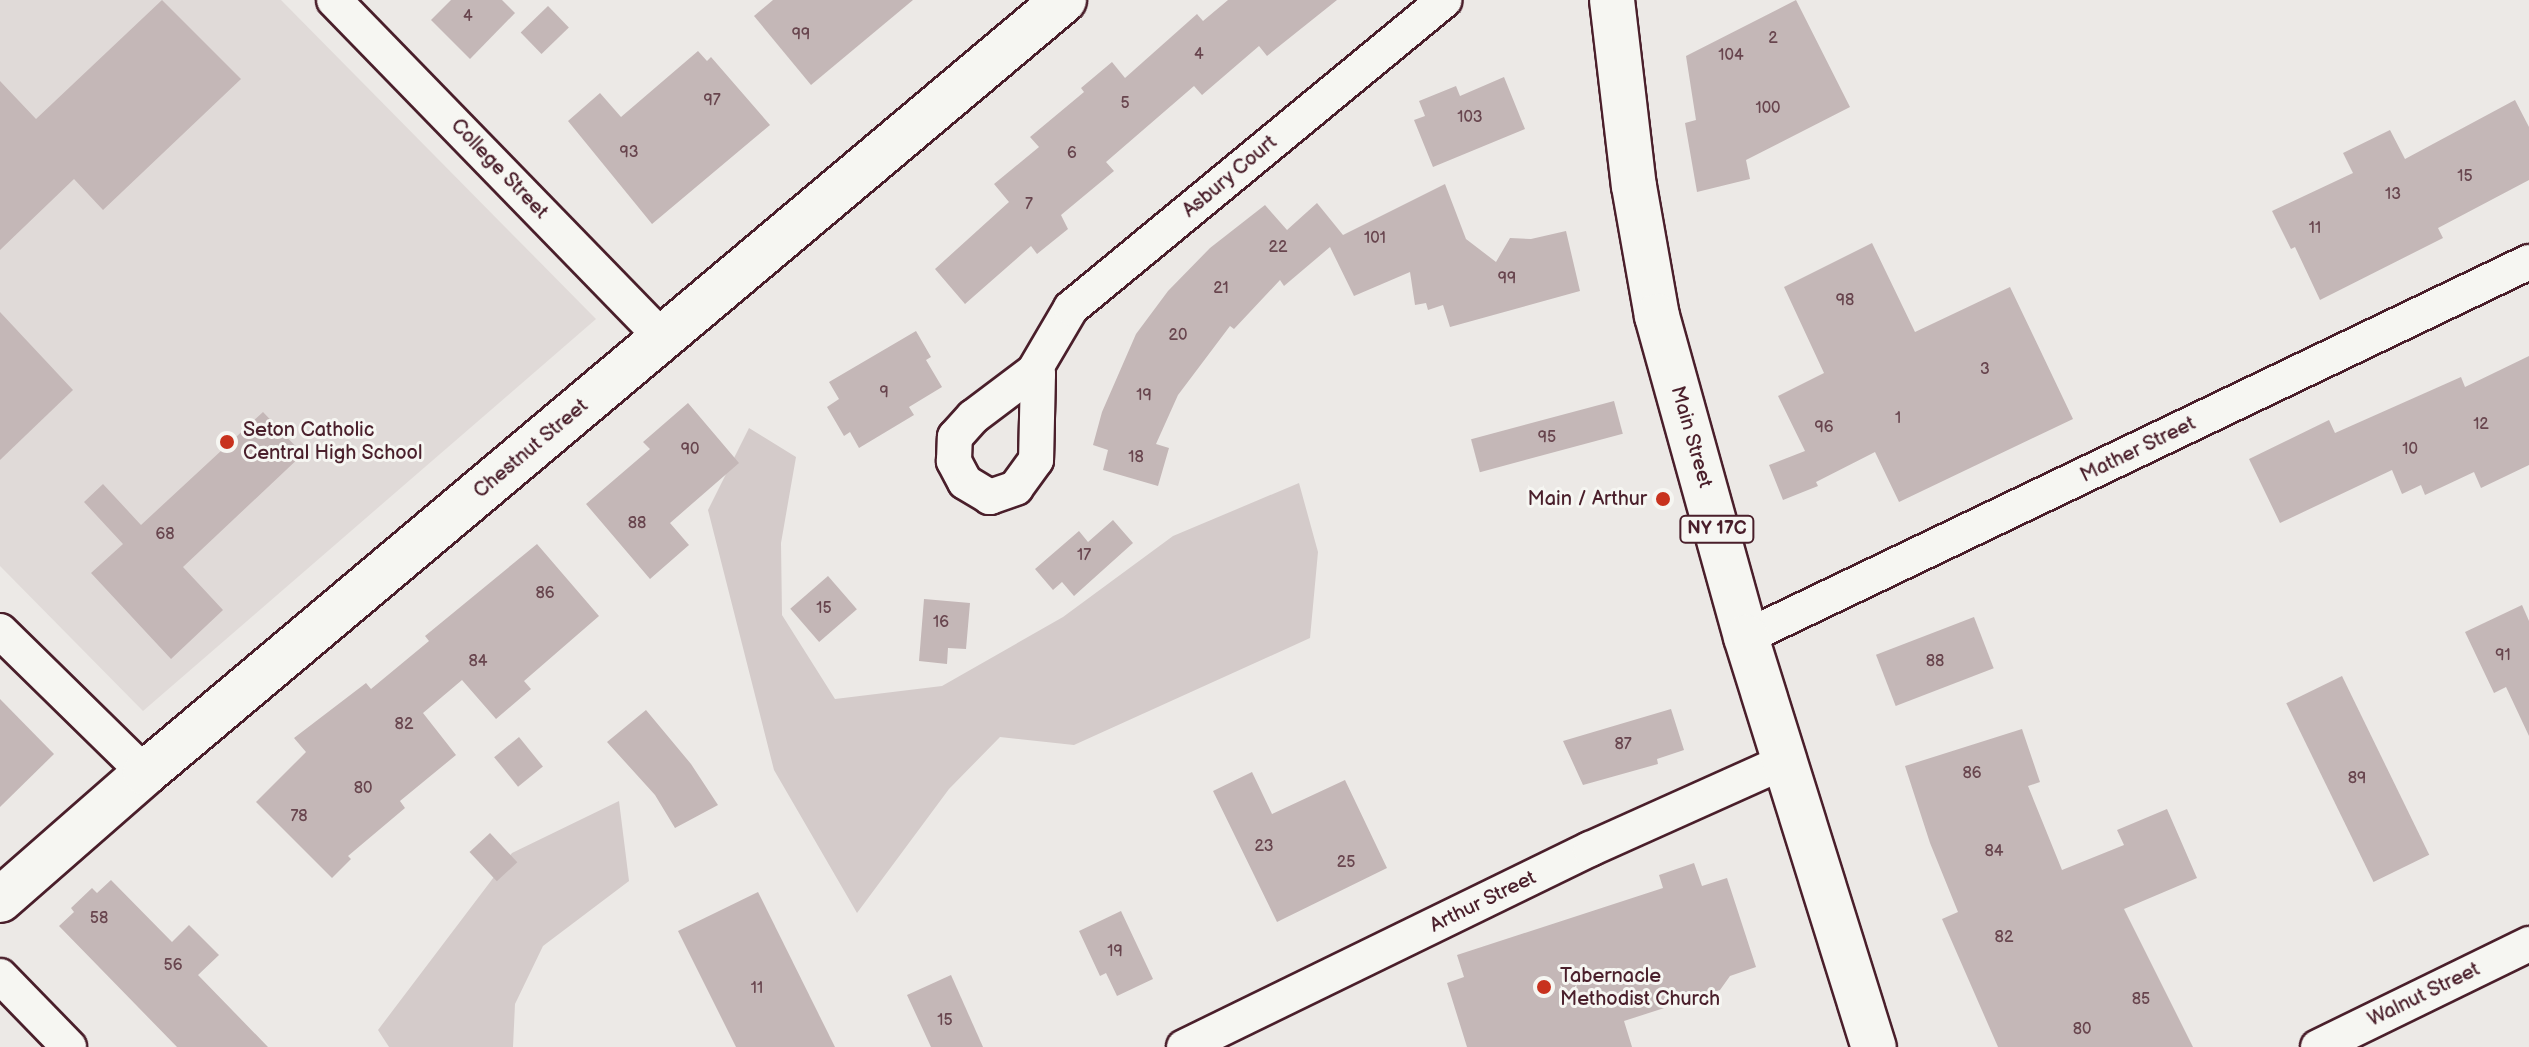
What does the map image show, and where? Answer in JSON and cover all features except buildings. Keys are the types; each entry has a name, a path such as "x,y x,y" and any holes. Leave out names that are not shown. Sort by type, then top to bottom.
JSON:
{"street":[{"name":"College Street","path":"334,0 663,338"},
{"name":"Chestnut Street","path":"0,900 145,773 1064,0"},
{"name":"Asbury Court","path":"1034,371 1071,308 1445,0"},
{"name":"Main Street","path":"1612,0 1634,186 1657,316 1746,637 1874,1047"},
{"name":"Mather Street","path":"1746,637 2529,262"},
{"path":"0,631 145,773"},
{"name":"Arthur Street","path":"1184,1047 1590,849 1784,762"},
{"name":"Walnut Street","path":"2318,1047 2529,944"},
{"path":"0,976 69,1047"}],"shaded area":[{"name":"Seton Catholic Central High School","path":"0,0 281,0 596,319 143,711 0,566"},
{"path":"749,428 796,457 781,543 782,615 835,699 942,686 1063,617 1173,536 1299,483 1318,552 1310,638 1074,745 1000,737 949,789 857,913 774,770 708,510"},
{"path":"619,801 629,881 543,946 515,1004 513,1047 389,1047 378,1030 512,853"}],"place":[{"name":"Seton Catholic Central High School","path":"227,442"},
{"name":"Main / Arthur","path":"1663,499"},
{"name":"Tabernacle Methodist Church","path":"1544,987"}]}
